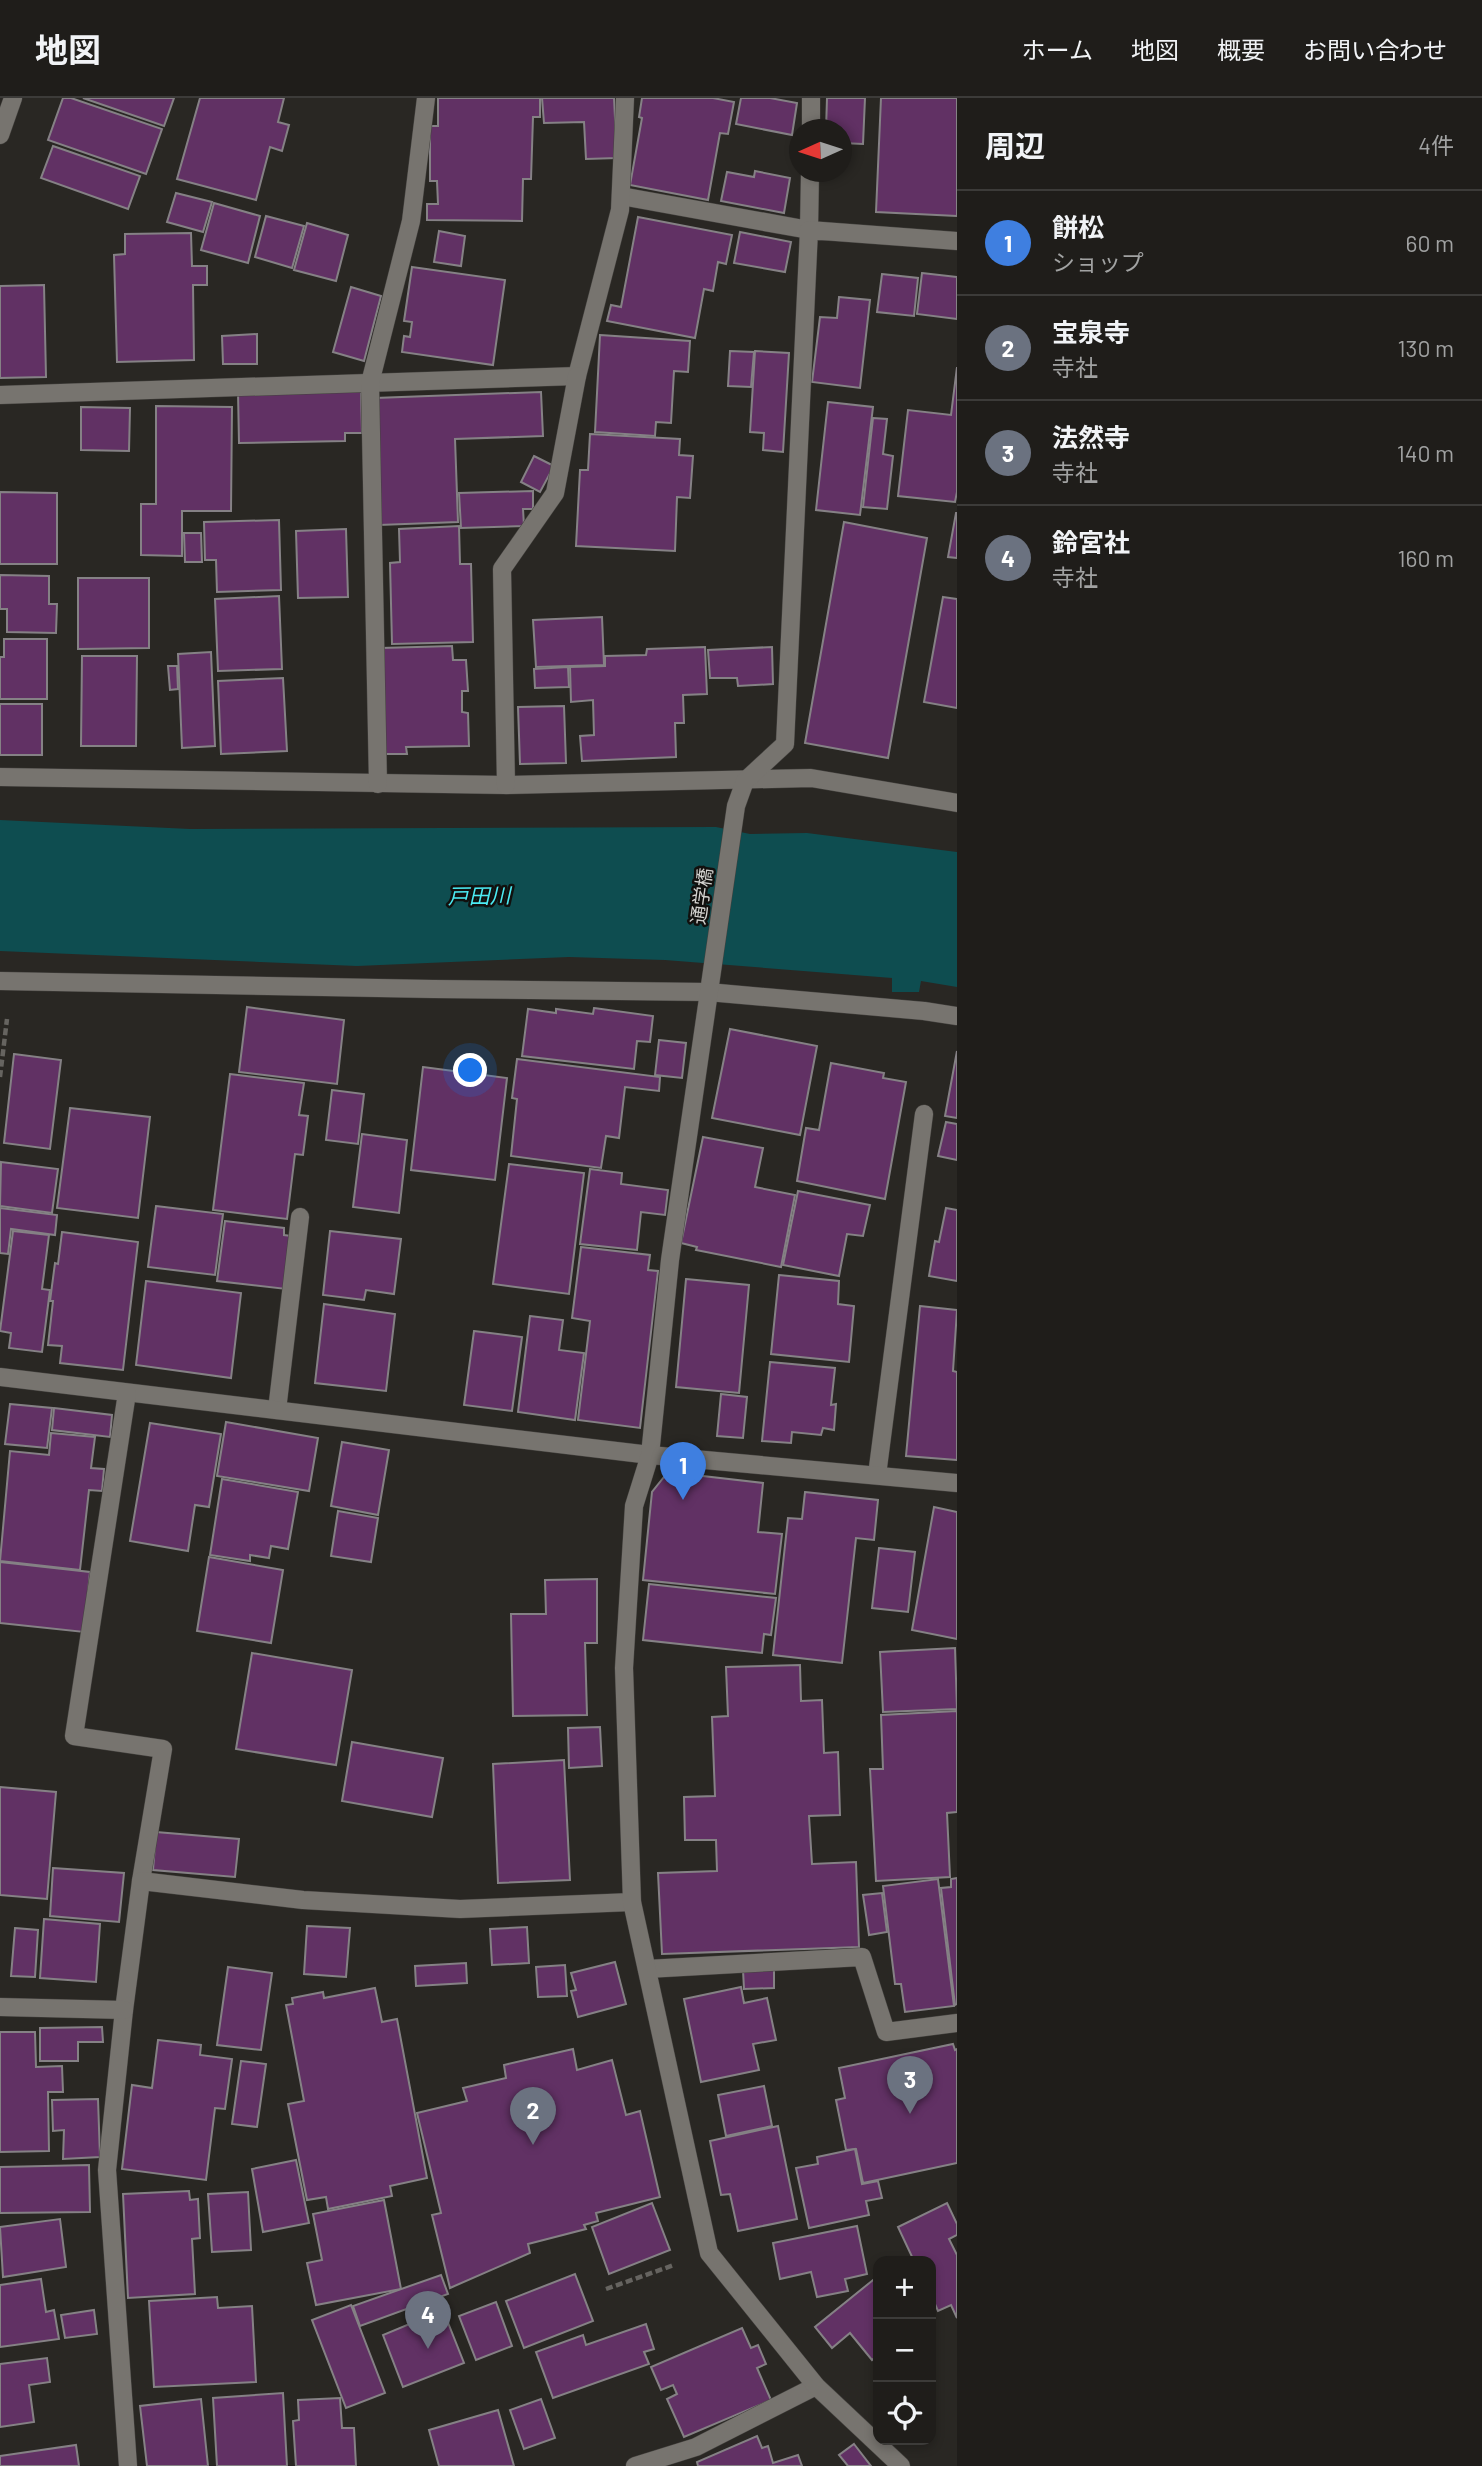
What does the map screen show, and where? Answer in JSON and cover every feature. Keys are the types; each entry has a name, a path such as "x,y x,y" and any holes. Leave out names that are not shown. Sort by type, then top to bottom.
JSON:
{"street":[{"path":"0,135 13,98"},
{"path":"378,784 370,383 411,221 426,98"},
{"path":"506,785 502,569 555,494 577,376 620,210 625,98"},
{"path":"811,98 811,119"},
{"path":"745,781 785,744 810,182"},
{"path":"621,196 809,230 957,241"},
{"path":"0,395 577,376"},
{"path":"0,777 506,785 811,778 957,803"},
{"name":"通学橋","path":"709,2253 632,1902 624,1668 634,1506 650,1455 670,1260 736,806 745,781"},
{"path":"6,982 708,992 957,1016"},
{"path":"877,1475 924,1114"},
{"path":"277,1410 300,1217"},
{"path":"0,1377 650,1455 957,1483"},
{"path":"127,1393 74,1736 163,1749 141,1881 107,2170 128,2466"},
{"path":"141,1881 303,1900 460,1909 632,1902"},
{"path":"647,1969 862,1957 887,2032 957,2022"},
{"path":"0,2007 124,2010"},
{"path":"709,2253 816,2386 901,2466"},
{"path":"635,2466 696,2447 816,2386"}],"path":[{"path":"0,1077 6,982"},
{"path":"606,2289 709,2253"}],"water":[{"name":"戸田川","path":"0,820 190,829 716,827 750,834 807,833 957,852 957,987 921,981 919,992 892,992 892,978 665,960 569,957 357,966 0,951"}],"building":[{"path":"63,98 71,98 162,129 146,174 48,140"},
{"path":"83,98 174,98 164,126"},
{"path":"200,98 284,98 278,122 289,125 282,151 270,147 256,200 177,179"},
{"path":"438,98 540,98 540,117 533,117 531,179 523,179 522,221 427,220 427,204 438,204 437,181 430,181 430,126 438,126"},
{"path":"542,98 614,98 617,158 586,159 584,122 544,123"},
{"path":"642,98 713,98 734,102 728,134 720,133 708,200 630,185 642,118 639,117"},
{"path":"741,98 770,98 797,103 794,119 789,119 789,134 736,124"},
{"path":"827,98 865,98 863,144 852,143 852,119 826,119"},
{"path":"881,98 957,98 957,216 876,212"},
{"path":"53,146 140,176 128,209 41,178"},
{"path":"755,171 789,178 784,213 721,201 727,172 754,177"},
{"path":"176,193 212,202 203,232 167,222"},
{"path":"214,203 260,216 248,263 201,250"},
{"path":"266,216 304,226 292,268 255,257"},
{"path":"638,217 732,235 726,264 718,262 713,291 704,289 695,338 607,321 611,305 621,307"},
{"path":"307,223 348,235 336,281 294,270"},
{"path":"439,231 465,236 461,266 434,262"},
{"path":"740,232 791,242 785,272 734,263"},
{"path":"191,233 192,266 207,266 207,285 193,285 194,360 117,362 114,255 125,254 125,234"},
{"path":"412,267 505,280 493,365 402,352 404,336 410,337 412,322 404,321"},
{"path":"922,273 957,277 957,319 917,314"},
{"path":"882,274 918,278 914,316 877,312"},
{"path":"44,285 46,377 0,378 0,286"},
{"path":"351,287 381,296 364,361 333,352"},
{"path":"839,297 870,300 860,388 812,382 820,317 837,318"},
{"path":"257,334 257,364 223,364 222,336"},
{"path":"600,335 690,341 688,372 674,371 671,423 656,422 655,436 595,432"},
{"path":"730,351 754,352 751,387 728,386"},
{"path":"755,351 789,353 783,452 763,450 764,433 750,432"},
{"path":"957,367 955,502 898,496 908,410 951,415"},
{"path":"361,390 362,433 345,433 345,441 239,443 238,392"},
{"path":"541,392 543,436 455,439 458,522 379,525 375,398"},
{"path":"828,402 873,407 860,515 816,510"},
{"path":"156,406 232,407 231,511 182,511 182,556 141,555 141,504 156,504"},
{"path":"81,407 130,408 129,451 81,450"},
{"path":"873,418 887,419 883,454 893,456 887,509 863,507"},
{"path":"590,434 680,439 679,455 693,456 690,498 677,497 675,551 576,546 580,470 588,470"},
{"path":"534,456 554,466 540,492 521,482"},
{"path":"533,491 533,509 523,509 524,526 461,528 459,493"},
{"path":"0,492 57,493 57,564 0,564"},
{"path":"957,513 957,558 948,557"},
{"path":"279,520 281,590 217,592 216,560 205,560 204,522"},
{"path":"844,522 927,538 888,758 805,743"},
{"path":"459,526 460,564 471,564 473,642 392,644 390,563 400,562 399,529"},
{"path":"346,529 348,597 298,598 296,531"},
{"path":"184,533 201,533 202,562 185,562"},
{"path":"0,575 49,576 49,604 57,604 56,633 7,632 7,609 0,609"},
{"path":"78,578 149,578 149,648 78,649"},
{"path":"279,596 282,669 218,671 215,599"},
{"path":"943,597 957,599 957,708 924,702"},
{"path":"602,617 604,665 536,667 533,620"},
{"path":"4,639 47,639 47,699 0,699 0,657 4,657"},
{"path":"452,646 453,660 466,660 468,691 462,691 462,712 468,713 469,746 406,747 407,754 385,754 381,648"},
{"path":"705,647 707,694 683,695 684,723 675,723 676,757 582,761 580,736 594,735 593,700 571,702 570,667 605,666 605,656 646,655 647,649"},
{"path":"772,647 773,684 738,686 737,678 710,678 708,650"},
{"path":"211,652 215,746 182,748 178,654"},
{"path":"82,656 137,656 136,746 81,746"},
{"path":"168,666 177,666 178,689 170,690"},
{"path":"568,667 569,687 535,688 534,669"},
{"path":"283,678 287,751 221,754 218,681"},
{"path":"0,704 42,704 42,755 0,755"},
{"path":"564,706 566,763 520,764 518,707"},
{"path":"247,1007 344,1020 337,1084 239,1072"},
{"path":"594,1008 653,1016 650,1042 637,1041 634,1069 522,1056 528,1009 556,1013 556,1009 593,1014"},
{"path":"730,1029 817,1046 800,1135 712,1118"},
{"path":"659,1040 686,1043 682,1078 655,1075"},
{"path":"957,1051 957,1118 945,1116"},
{"path":"14,1054 61,1060 50,1149 4,1143"},
{"path":"517,1059 660,1077 659,1091 625,1087 619,1138 606,1136 601,1168 511,1156 517,1099 512,1098"},
{"path":"831,1063 884,1073 883,1078 906,1082 885,1199 797,1181 806,1128 819,1130"},
{"path":"423,1067 507,1078 495,1180 411,1170"},
{"path":"230,1074 304,1083 299,1115 308,1116 303,1155 295,1154 287,1219 213,1210"},
{"path":"332,1090 364,1094 358,1144 326,1140"},
{"path":"70,1108 150,1117 138,1218 57,1208"},
{"path":"946,1122 957,1124 957,1160 938,1156"},
{"path":"362,1134 407,1140 399,1213 353,1207"},
{"path":"703,1137 763,1148 755,1187 795,1195 781,1267 696,1250 697,1247 681,1243"},
{"path":"1,1162 58,1169 52,1213 0,1206"},
{"path":"509,1164 584,1173 569,1294 493,1284"},
{"path":"590,1169 622,1173 621,1184 668,1190 665,1215 641,1212 637,1250 580,1244"},
{"path":"798,1191 870,1205 863,1236 847,1234 839,1276 783,1265"},
{"path":"156,1206 223,1214 215,1275 148,1267"},
{"path":"0,1208 57,1215 55,1235 11,1229 8,1254 0,1253"},
{"path":"946,1208 957,1210 957,1281 929,1276 935,1241 939,1242"},
{"path":"225,1221 284,1228 284,1235 292,1236 286,1289 217,1281"},
{"path":"13,1231 49,1235 42,1289 50,1290 42,1352 9,1348 11,1333 0,1331"},
{"path":"330,1231 401,1239 394,1294 366,1290 364,1300 323,1295"},
{"path":"62,1232 138,1242 123,1370 60,1363 62,1346 48,1345 53,1301 50,1301"},
{"path":"581,1247 650,1255 648,1270 658,1271 640,1428 578,1420 590,1321 572,1318"},
{"path":"779,1275 839,1281 838,1304 854,1306 849,1362 771,1354"},
{"path":"686,1279 749,1285 739,1393 676,1387"},
{"path":"146,1281 241,1293 231,1378 136,1365"},
{"path":"324,1304 395,1314 386,1391 315,1383"},
{"path":"920,1306 957,1310 953,1371 957,1372 957,1460 906,1456"},
{"path":"530,1316 563,1320 559,1350 584,1353 575,1420 518,1412"},
{"path":"474,1331 522,1337 512,1411 464,1405"},
{"path":"770,1362 835,1368 831,1405 836,1404 834,1430 823,1428 821,1435 792,1432 791,1443 762,1441"},
{"path":"721,1394 747,1397 743,1438 717,1436"},
{"path":"10,1404 52,1408 47,1448 5,1444"},
{"path":"54,1408 112,1415 110,1437 52,1430"},
{"path":"226,1422 318,1438 309,1491 217,1476"},
{"path":"150,1423 221,1434 209,1507 195,1505 188,1551 130,1541"},
{"path":"51,1433 95,1437 91,1468 104,1469 102,1491 89,1490 80,1570 0,1561 10,1451 49,1455"},
{"path":"342,1442 389,1450 378,1515 331,1506"},
{"path":"668,1472 763,1483 758,1532 782,1534 775,1594 643,1580 652,1492"},
{"path":"222,1479 298,1492 288,1549 271,1546 269,1558 250,1555 250,1561 210,1555"},
{"path":"805,1492 878,1500 874,1540 856,1538 842,1663 773,1655 788,1518 802,1519"},
{"path":"934,1507 957,1512 957,1639 912,1630"},
{"path":"338,1511 378,1518 371,1562 331,1556"},
{"path":"879,1548 915,1552 908,1612 872,1608"},
{"path":"209,1557 283,1570 271,1643 197,1631"},
{"path":"0,1562 90,1572 84,1632 0,1623"},
{"path":"597,1579 597,1643 585,1643 587,1715 513,1716 511,1614 546,1614 545,1580"},
{"path":"649,1584 776,1598 771,1635 764,1634 762,1653 643,1640"},
{"path":"955,1648 957,1709 883,1712 880,1652"},
{"path":"252,1653 352,1670 336,1765 236,1749"},
{"path":"800,1665 801,1701 822,1700 824,1753 838,1752 840,1815 809,1816 812,1864 856,1862 859,1947 662,1954 658,1873 717,1871 716,1840 685,1840 684,1797 715,1796 712,1717 728,1716 726,1667"},
{"path":"957,1711 957,1812 947,1813 950,1877 876,1881 870,1769 883,1769 881,1715"},
{"path":"600,1727 602,1766 569,1768 568,1728"},
{"path":"352,1742 443,1758 432,1817 342,1801"},
{"path":"564,1760 570,1880 498,1883 493,1764"},
{"path":"0,1787 56,1792 47,1899 0,1895"},
{"path":"156,1832 239,1839 235,1877 153,1870"},
{"path":"53,1868 124,1873 119,1922 50,1916"},
{"path":"957,1878 955,2005 941,1888 951,1887 951,1879"},
{"path":"938,1879 954,2006 905,2012 901,1984 895,1984 883,1886"},
{"path":"882,1893 887,1932 869,1935 863,1895"},
{"path":"44,1919 100,1924 96,1982 40,1978"},
{"path":"307,1926 350,1928 346,1977 304,1974"},
{"path":"527,1927 529,1963 492,1965 490,1929"},
{"path":"15,1928 38,1930 35,1977 11,1976"},
{"path":"615,1962 626,2004 578,2017 571,1991 576,1990 571,1973"},
{"path":"466,1963 467,1983 416,1986 415,1966"},
{"path":"565,1965 567,1996 538,1997 536,1967"},
{"path":"228,1967 272,1973 261,2050 217,2045"},
{"path":"774,1969 774,1988 744,1989 743,1970"},
{"path":"741,1987 744,2003 767,1998 776,2040 753,2044 759,2070 701,2082 684,1999"},
{"path":"375,1988 382,2022 397,2019 427,2178 390,2186 392,2196 328,2209 326,2197 307,2200 288,2104 304,2101 286,2005 293,2004 292,1998 323,1992 324,1998"},
{"path":"102,2027 103,2042 78,2042 78,2061 40,2061 40,2028"},
{"path":"0,2032 35,2032 36,2067 62,2066 63,2092 48,2092 49,2151 0,2152"},
{"path":"158,2040 201,2045 200,2055 232,2059 225,2109 215,2108 206,2180 122,2169 132,2085 152,2088"},
{"path":"953,2044 955,2050 957,2049 957,2163 863,2183 856,2149 846,2150 836,2100 845,2098 839,2068"},
{"path":"573,2049 577,2070 612,2060 626,2115 640,2111 660,2197 596,2213 598,2221 584,2225 586,2229 528,2244 530,2253 450,2288 432,2215 441,2213 417,2113 467,2101 463,2088 506,2078 504,2065"},
{"path":"241,2061 266,2064 257,2127 232,2124"},
{"path":"764,2086 772,2126 726,2136 718,2095"},
{"path":"98,2099 100,2157 63,2159 64,2130 53,2131 52,2100"},
{"path":"778,2126 797,2219 738,2231 730,2194 721,2195 710,2141"},
{"path":"855,2149 862,2184 878,2181 882,2198 866,2201 869,2215 809,2228 796,2168 818,2164 817,2157"},
{"path":"296,2160 309,2223 263,2232 252,2169"},
{"path":"89,2165 90,2212 0,2213 0,2167"},
{"path":"189,2191 190,2200 198,2199 200,2238 192,2239 195,2294 128,2298 123,2194"},
{"path":"248,2192 251,2250 212,2252 208,2194"},
{"path":"384,2200 401,2289 316,2305 307,2263 322,2260 313,2214"},
{"path":"652,2203 670,2250 609,2274 592,2227"},
{"path":"947,2203 957,2224 957,2235 949,2239 957,2255 957,2318 951,2305 938,2311 936,2306 936,2256 912,2256 898,2227"},
{"path":"60,2219 66,2267 3,2277 0,2227"},
{"path":"857,2226 867,2274 845,2279 848,2291 817,2297 811,2272 780,2279 773,2243"},
{"path":"575,2274 593,2321 524,2348 506,2301"},
{"path":"441,2275 448,2294 360,2326 353,2306"},
{"path":"41,2279 46,2312 54,2310 59,2339 0,2347 0,2285"},
{"path":"873,2280 872,2360 850,2333 832,2348 815,2327"},
{"path":"217,2297 218,2308 252,2306 256,2382 154,2387 149,2301"},
{"path":"496,2302 512,2346 476,2360 459,2316"},
{"path":"351,2305 385,2393 346,2408 312,2320"},
{"path":"94,2310 97,2334 65,2338 61,2315"},
{"path":"443,2310 464,2363 403,2387 383,2335"},
{"path":"646,2324 654,2349 644,2352 649,2364 553,2398 536,2352 583,2335 586,2345"},
{"path":"742,2328 751,2348 758,2345 766,2364 757,2368 771,2400 684,2437 667,2399 677,2394 673,2385 661,2390 651,2367"},
{"path":"47,2358 50,2382 29,2385 34,2422 0,2427 0,2364"},
{"path":"283,2393 287,2466 217,2466 213,2398"},
{"path":"340,2398 342,2428 354,2428 356,2466 296,2466 293,2421 299,2420 298,2400"},
{"path":"201,2399 208,2466 147,2466 140,2406"},
{"path":"541,2399 555,2438 524,2449 510,2410"},
{"path":"498,2410 514,2466 439,2466 429,2430"},
{"path":"757,2436 762,2448 768,2446 773,2463 798,2455 802,2466 698,2466 697,2462"},
{"path":"854,2444 871,2466 848,2466 839,2455"},
{"path":"76,2445 79,2466 0,2466 0,2456"}],"place":[{"name":"餅松","path":"683,1500"},
{"name":"法然寺","path":"910,2114"},
{"name":"宝泉寺","path":"533,2145"},
{"name":"鈴宮社","path":"428,2349"}]}
